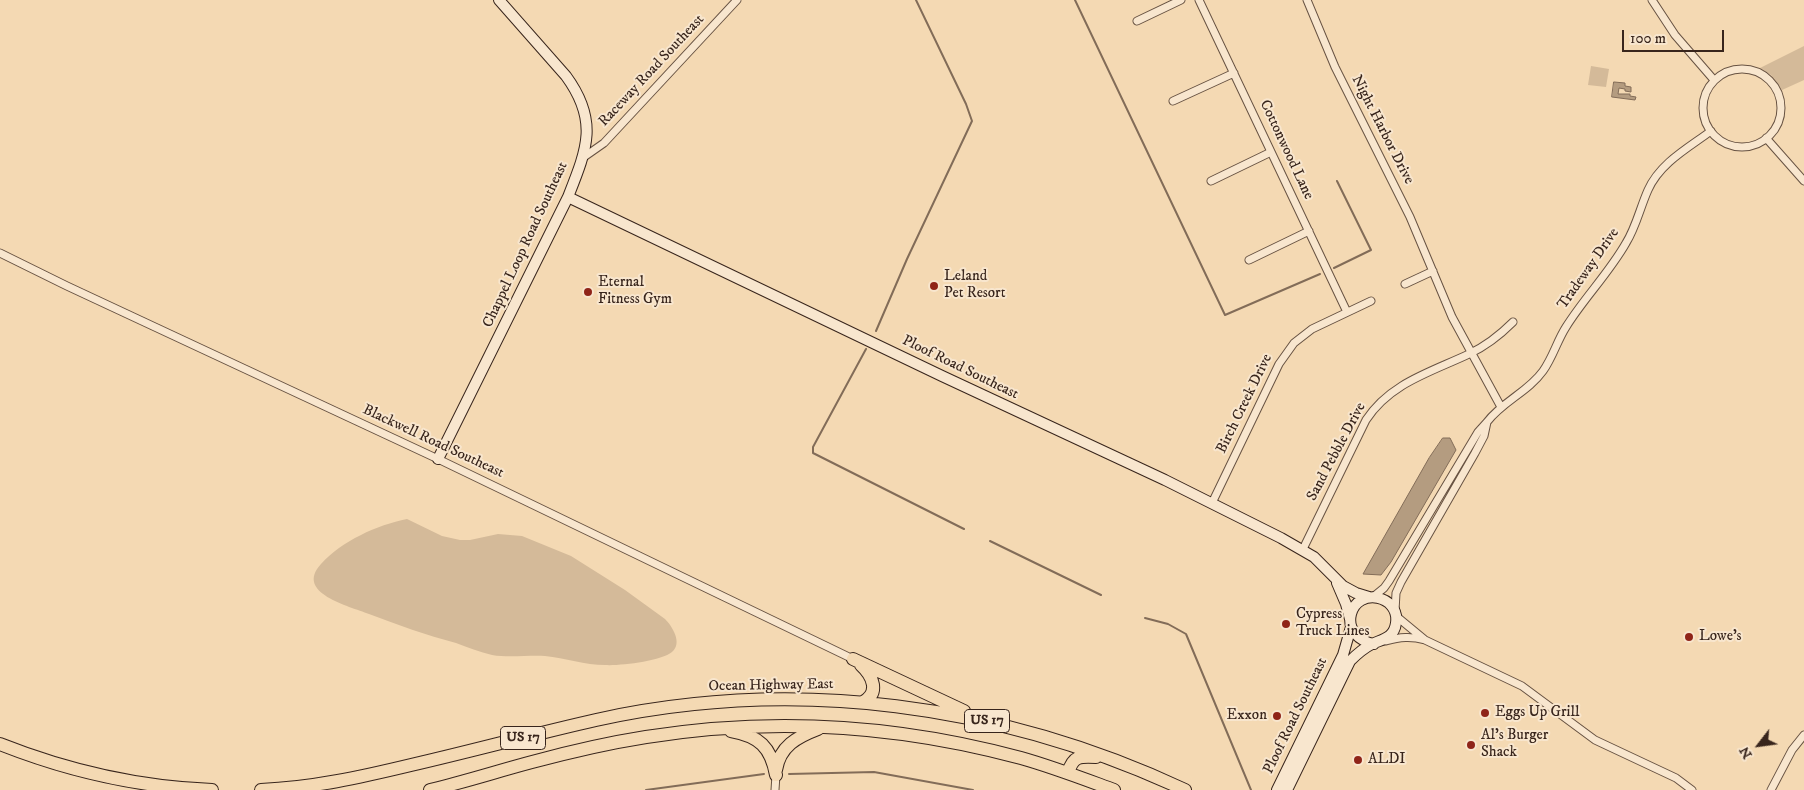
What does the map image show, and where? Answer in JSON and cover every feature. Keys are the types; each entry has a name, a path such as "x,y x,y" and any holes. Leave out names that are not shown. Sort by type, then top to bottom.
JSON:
{"highway":[{"path":"853,659 868,673 874,686 872,695 863,702"},
{"path":"853,659 985,721"},
{"name":"Ocean Highway East","path":"352,779 596,720 652,709 746,700 809,700 863,702 934,711 985,721 1058,740 1108,757 1185,790"},
{"name":"US 17","path":"430,790 532,762 646,737 716,728 754,726 825,726 878,731 966,745 1022,759 1114,790"},
{"path":"776,775 777,764 787,745 799,737 825,726"},
{"path":"716,728 736,732 757,740 766,747 771,756 776,775"},
{"path":"0,744 42,760 108,778 164,787 212,790"},
{"path":"1068,773 1070,765 1080,756 1108,757"},
{"path":"261,790 352,779"},
{"name":"US 17","path":"322,790 352,779"}],"street":[{"name":"Chappel Loop Road Southeast","path":"438,459 568,196 584,157 586,145 587,128 585,113 576,89 499,0"},
{"name":"Raceway Road Southeast","path":"584,157 604,143 737,0"},
{"path":"1137,21 1181,0"},
{"name":"Cottonwood Lane","path":"1199,0 1347,312"},
{"name":"Night Harbor Drive","path":"1307,0 1334,67 1397,190 1452,317 1501,407"},
{"path":"1652,0 1675,36 1714,80"},
{"path":"1737,69 1750,70 1762,75 1772,83 1779,95 1781,108 1779,121 1766,138 1753,145 1741,147 1730,145 1719,139 1711,131 1704,116 1704,100 1714,80 1725,73 1737,69"},
{"path":"1173,101 1234,73"},
{"name":"Tradeway Drive","path":"1371,597 1384,588 1389,581 1478,432 1501,407 1524,390 1544,370 1565,327 1627,243 1655,177 1671,160 1711,131"},
{"path":"1766,138 1804,181"},
{"path":"1211,180 1271,152"},
{"name":"Ploof Road Southeast","path":"568,196 942,376 1212,503 1303,549 1318,560 1343,586 1356,593 1371,597"},
{"path":"1249,260 1309,231"},
{"name":"Blackwell Road Southeast","path":"0,253 74,290 438,459 853,659"},
{"path":"1405,284 1433,271"},
{"name":"Birch Creek Drive","path":"1212,503 1286,352 1312,329 1371,301"},
{"name":"Sand Pebble Drive","path":"1303,549 1366,420 1375,407 1402,385 1471,353 1491,341 1513,322"},
{"name":"Tradeway Drive","path":"1396,614 1396,593 1401,582 1475,453 1484,436 1487,422"},
{"name":"Ploof Road Southeast","path":"1276,790 1343,655 1350,623 1340,588 1333,576"},
{"path":"1425,640 1396,614 1386,601 1371,597 1362,600 1351,612 1350,623 1360,639 1377,643 1413,636 1425,640 1516,682 1535,694 1595,740 1676,778 1692,790"},
{"path":"1377,643 1386,639 1395,629 1396,614"},
{"name":"Ploof Road Southeast","path":"1287,790 1347,666 1357,653 1377,643"},
{"path":"1771,790 1792,750 1804,735"},
{"path":"775,790 776,775"}],"shaded area":[{"path":"1804,46 1804,80 1782,90 1771,75 1758,69"},
{"path":"1591,66 1609,69 1606,87 1588,85"},
{"path":"1614,82 1625,83 1625,86 1631,87 1631,92 1619,88 1618,94 1630,94 1630,96 1636,97 1635,100 1612,97"},
{"path":"1443,438 1450,438 1456,450 1391,562 1381,575 1363,574 1429,458"},
{"path":"407,519 442,536 470,540 498,534 522,536 571,556 625,590 665,619 671,626 677,644 672,652 667,655 630,664 598,665 545,656 492,655 412,630 349,607 327,597 319,590 314,583 314,574 329,556 361,535 384,525"}],"waterway":[{"path":"876,331 907,259 972,121 966,104 916,0"},
{"path":"1075,0 1225,315 1320,274"},
{"path":"1334,268 1371,250 1337,181"},
{"path":"866,349 813,447 813,453 964,529"},
{"path":"990,541 1101,595"},
{"path":"1145,618 1168,624 1186,634 1251,790"},
{"path":"789,774 874,772 973,790"},
{"path":"646,790 764,774"}],"place":[{"name":"Leland Pet Resort","path":"934,286"},
{"name":"Eternal Fitness Gym","path":"588,292"},
{"name":"Cypress Truck Lines","path":"1286,624"},
{"name":"Lowe's","path":"1689,637"},
{"name":"Eggs Up Grill","path":"1485,713"},
{"name":"Exxon","path":"1277,716"},
{"name":"Al's Burger Shack","path":"1471,745"},
{"name":"ALDI","path":"1358,760"}]}
